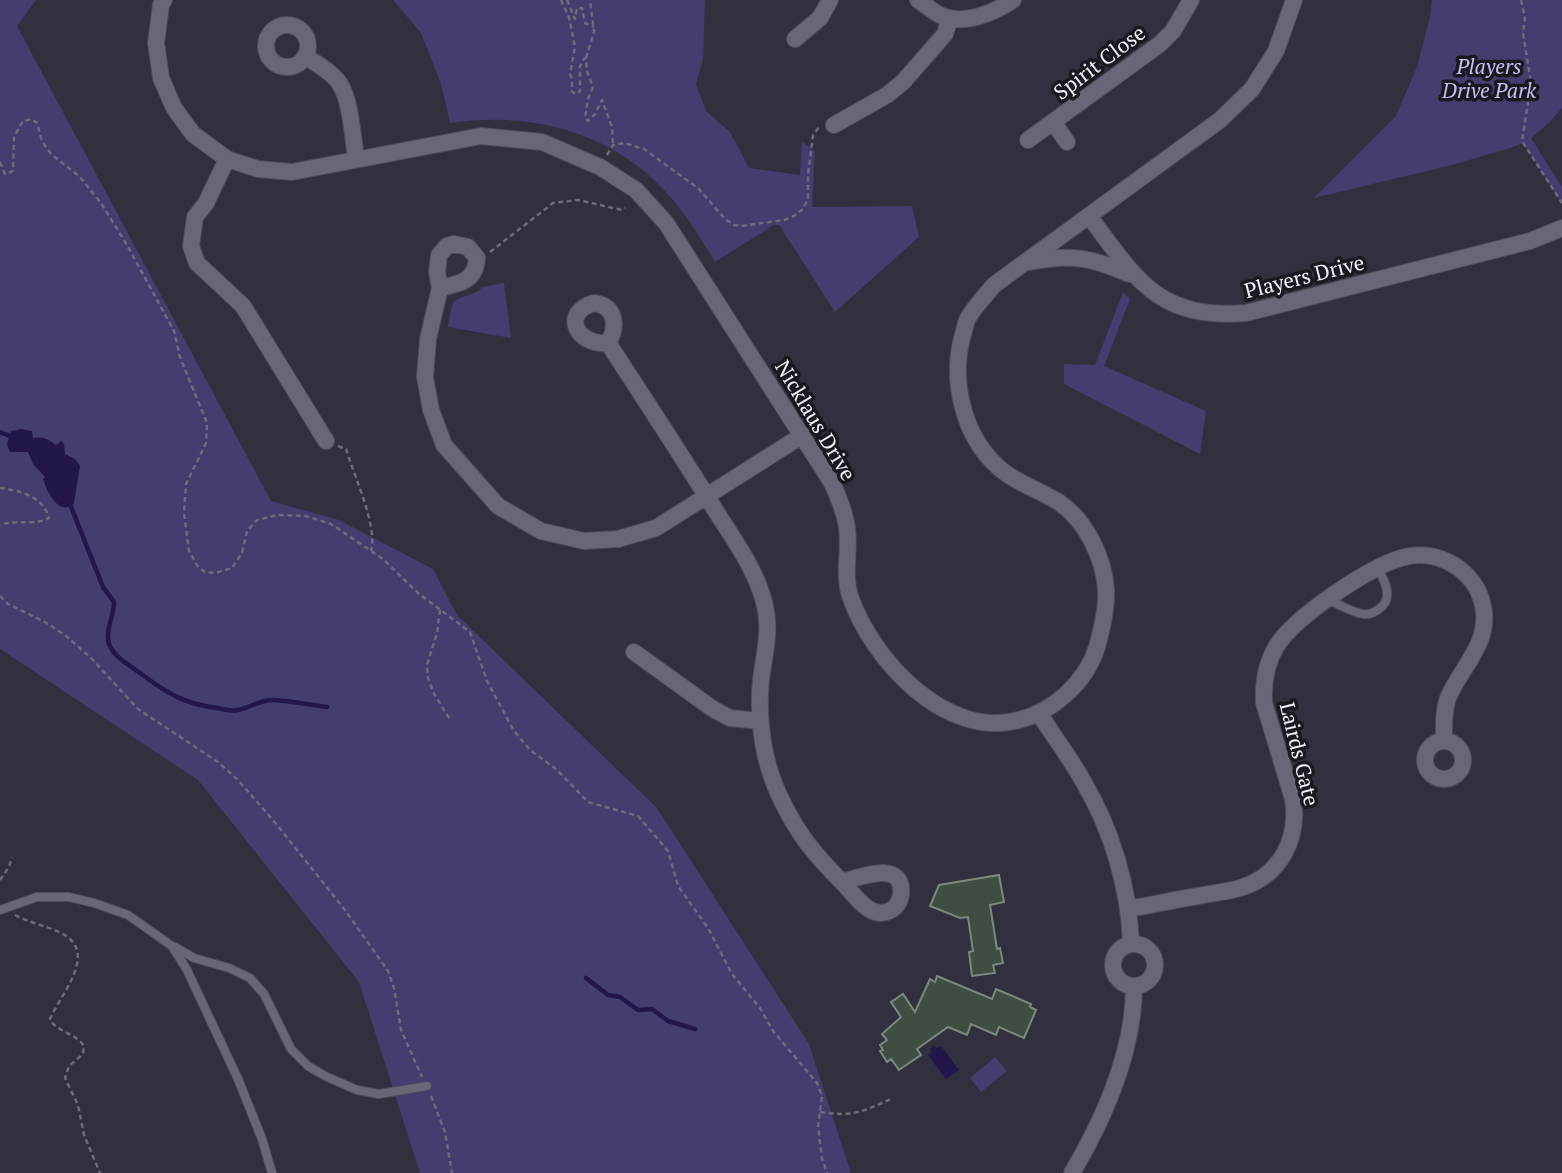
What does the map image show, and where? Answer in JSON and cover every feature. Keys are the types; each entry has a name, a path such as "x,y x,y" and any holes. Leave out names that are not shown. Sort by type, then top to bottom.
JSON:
{"street":[{"name":"Nicklaus Drive","path":"164,0 156,43 160,78 174,108 193,134 227,159 258,169 292,172 481,136 542,142 600,167 636,190 666,223 832,483 842,505 847,530 846,566 849,594 862,624 884,656 920,694 945,712 969,721 991,723 1017,721 1039,713 1059,700 1077,683 1093,658 1104,624 1106,589 1098,557 1085,529 1062,505 997,467 975,440 960,397 957,358 967,320 994,285 1220,120 1252,89 1276,51 1294,0"},
{"path":"795,39 820,18 830,0"},
{"path":"918,0 940,15 950,18 989,13 1013,0"},
{"name":"Spirit Close","path":"1028,140 1160,44 1173,31 1191,0"},
{"path":"831,122 887,95 903,82 945,34 950,18"},
{"path":"305,56 333,76 343,90 356,159"},
{"name":"Spirit Close","path":"1053,122 1067,142"},
{"path":"227,159 206,203 195,217 191,246 197,263 243,306 326,442"},
{"name":"Players Drive","path":"1089,216 1132,275 1152,293 1173,304 1198,312 1223,315 1246,313 1530,241 1562,228"},
{"name":"Nicklaus Drive","path":"1024,263 1063,256 1079,257 1104,262 1132,275"},
{"path":"440,288 428,339 425,377 430,410 444,445 498,506 541,531 584,541 618,539 656,528 803,435"},
{"path":"608,343 707,497 762,592 768,626 761,681 760,721 775,783 792,822 809,848 842,882"},
{"name":"Lairds Gate","path":"1128,909 1240,888 1267,875 1286,852 1294,828 1295,814 1293,799 1267,718 1264,689 1270,660 1284,636 1327,599 1401,558 1418,555 1448,561 1469,578 1480,595 1485,618 1483,637 1449,697 1444,715 1444,740"},
{"path":"634,652 713,709 730,718 760,721"},
{"path":"1039,713 1082,779 1105,823 1118,862 1128,909 1131,944"},
{"path":"1131,944 1143,945 1151,953 1155,964 1153,974 1145,983 1134,986 1124,983 1116,976 1113,966 1115,956 1122,948 1131,944"},
{"path":"1072,1173 1102,1116 1124,1056 1134,986"}],"lane":[{"path":"1327,599 1364,614 1378,611 1384,606 1387,593 1378,569"},
{"path":"3,909 37,897 69,897 128,915 194,958 229,968 250,978 264,994 291,1049 308,1066 325,1076 357,1090 379,1094 427,1086"},
{"path":"172,946 187,970 238,1079 262,1139 272,1173"}],"path":[{"path":"561,0 569,17 575,47 570,74 574,94 580,91 580,66 586,58"},
{"path":"567,0 575,19 577,8 582,8 585,23 594,27"},
{"path":"590,0 594,27 586,58 593,87 585,118 588,121 591,118 602,100 612,127 613,145 604,161"},
{"path":"1521,0 1531,83 1522,141 1562,203"},
{"path":"0,162 5,174 13,171 14,137 23,121 32,119 37,123 42,141 51,154 79,176 101,203 165,312 174,331 185,372 207,424 206,443 186,484 184,513 189,551 198,567 205,572 215,573 232,568 238,562 247,531 251,525 266,516 306,516 331,524 383,559 440,610 470,632 487,681 507,720 530,750 556,769 588,802 638,816 668,851 678,886 708,928 732,974 760,1008 773,1031 817,1083 822,1096 818,1126 822,1159 827,1173"},
{"path":"613,145 624,143 644,149 699,189 725,219 734,225 748,225 784,220 803,209 808,199 813,135 831,122"},
{"path":"486,256 553,203 578,200 622,210 625,208 621,204"},
{"path":"326,442 346,449 373,531 371,551"},
{"path":"0,488 25,494 46,510 49,518 43,521 0,524"},
{"path":"0,596 8,604 65,635 92,659 138,709 218,762 237,779 345,910 388,971 394,988 401,1030 445,1132 452,1173"},
{"path":"440,610 437,633 427,665 428,678 434,694 451,721"},
{"path":"0,880 12,857"},
{"path":"3,909 64,934 74,943 78,959 75,974 50,1019 54,1026 74,1035 84,1046 83,1054 69,1066 65,1078 78,1105 84,1135 100,1173"},
{"path":"820,1112 859,1114 891,1099"}],"green space":[{"path":"0,0 36,0 17,26 271,501 339,520 433,569 457,615 657,808 809,1044 851,1173 420,1173 359,982 198,780 0,649"},
{"path":"393,0 705,0 703,59 696,85 706,111 730,132 749,168 800,175 802,142 815,151 812,207 912,206 919,237 835,312 779,225 774,225 715,262 673,200 626,158 600,143 542,124 512,120 450,123 441,84 421,33"},
{"name":"Players Drive Park","path":"1432,0 1562,0 1562,108 1531,138 1562,187 1562,204 1523,143 1452,165 1314,198 1396,116 1417,67"},
{"path":"504,283 511,338 448,327 455,301 479,291 482,287"},
{"path":"1123,292 1130,299 1104,366 1206,411 1200,454 1064,384 1064,364 1095,365"},
{"path":"995,1057 1007,1071 981,1092 970,1078"}],"shaded area":[{"path":"11,431 32,431 33,438 46,438 56,445 61,441 65,454 75,459 80,466 74,503 69,507 55,502 43,479 45,477 33,464 28,452 10,452 7,444"},
{"path":"934,1045 937,1048 941,1046 959,1070 946,1079 928,1055"}],"building":[{"path":"999,875 1004,902 990,905 997,949 1000,948 1003,963 993,965 995,973 972,976 969,952 973,951 968,917 960,918 930,906 939,885"},
{"path":"937,976 992,999 996,989 1031,1004 1030,1007 1036,1010 1024,1038 999,1027 996,1035 971,1024 967,1035 948,1027 917,1049 921,1055 899,1070 891,1059 887,1062 880,1051 883,1050 880,1045 887,1040 882,1034 901,1017 891,1002 903,994 915,1012 930,979 935,982"}],"waterway":[{"path":"0,432 12,437"},
{"path":"70,504 103,587 114,602 108,639 111,648 122,660 167,691 205,706 235,711 274,700 327,707"},
{"path":"586,978 608,995 620,997 638,1010 652,1009 668,1021 695,1029"}]}
